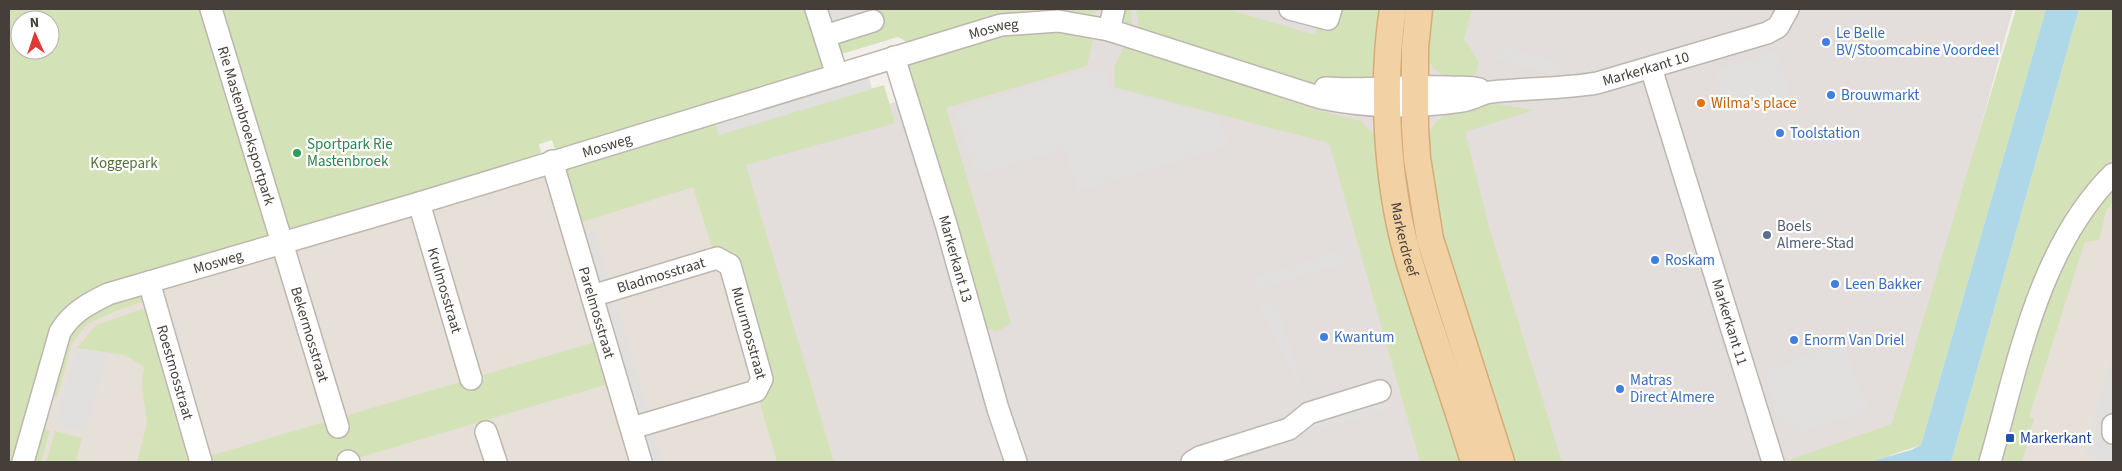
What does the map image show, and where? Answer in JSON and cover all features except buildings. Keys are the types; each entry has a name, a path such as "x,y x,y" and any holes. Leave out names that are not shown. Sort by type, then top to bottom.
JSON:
{"main road":[{"name":"Markerdreef","path":"1393,9 1389,35 1401,97 1417,158 1430,239 1501,462"},
{"name":"Markerdreef","path":"1419,9 1415,48 1401,97 1391,172 1408,255 1474,462"}],"street":[{"name":"Rie Mastenbroeksportpark","path":"211,9 281,243"},
{"path":"816,9 836,75"},
{"path":"1109,30 1114,9"},
{"path":"1290,9 1328,19 1330,9"},
{"name":"Markerkant 10","path":"1401,97 1465,101 1488,92 1571,87 1598,83 1767,33 1778,27 1788,9"},
{"path":"825,36 873,20"},
{"name":"Mosweg","path":"23,462 60,332 78,310 102,297 1001,26 1058,20 1109,30 1295,90 1353,105 1401,97"},
{"name":"Markerkant 13","path":"894,57 946,224 998,410 1016,462"},
{"name":"Markerkant 11","path":"1651,68 1773,462"},
{"name":"Parelmosstraat","path":"552,161 641,462"},
{"path":"1990,462 2010,387 2048,271 2071,228 2113,174"},
{"name":"Krulmosstraat","path":"419,203 471,379"},
{"name":"Bekermosstraat","path":"281,243 338,427"},
{"name":"Bladmosstraat","path":"592,296 717,258 730,265"},
{"name":"Muurmosstraat","path":"632,428 756,391 762,379 730,265"},
{"name":"Roestmosstraat","path":"149,282 201,462"},
{"path":"1192,462 1200,457 1289,429 1309,413 1380,391"},
{"path":"2113,425 2113,433"},
{"path":"486,432 496,462"}],"shaded area":[{"path":"827,9 879,9 884,24 836,40"},
{"path":"973,9 2013,9 1890,456 1892,462 820,462 740,146 909,98 894,57"},
{"path":"2113,9 2113,462 1971,462"},
{"path":"1505,47 1560,63 1560,76 1495,59 1499,49"},
{"path":"1778,51 1790,96 1729,115 1714,71"},
{"path":"1087,70 1109,75 1109,88 1219,117 1228,146 1078,191 1065,148 977,175 975,173 955,110"},
{"path":"867,71 872,89 719,135 714,119"},
{"path":"724,110 815,462 9,462 9,446 67,287"},
{"path":"595,231 663,462 647,462 580,235"},
{"path":"1345,249 1346,262 1253,290 1248,280"},
{"path":"1276,300 1308,405 1260,306"},
{"path":"175,319 184,345 175,348 165,322"},
{"path":"1842,342 1855,378 1871,410 1796,433 1792,425 1776,416 1765,372"},
{"path":"77,348 108,353 86,432 55,424"},
{"path":"2113,352 2113,462 2110,462 2084,454"},
{"path":"1388,396 1392,407 1311,433 1307,422"}],"green space":[{"name":"Sportpark Rie Mastenbroek","path":"9,9 1051,9 1002,17 920,40 907,42 898,37 825,59 827,68 555,149 552,140 539,144 541,153 376,205 61,314 15,462 9,462"},
{"path":"1051,9 1102,9 1087,17"},
{"path":"1120,9 1130,9 1134,32 1127,27 1119,14"},
{"path":"1136,9 1227,9 1315,35 1318,24 1335,29 1341,9 1381,9 1379,69 1359,85 1311,83 1140,34"},
{"path":"1425,9 1472,9 1464,39 1479,62 1476,74 1461,80 1446,77 1433,68 1423,51"},
{"path":"2016,9 2046,9 1921,445 1870,462 1787,462 1892,424"},
{"path":"2079,9 2113,9 2113,158 2095,176 2068,210 2040,263 1983,462 1951,462"},
{"path":"1006,31 1084,32 1093,41 1087,66 946,108 1011,323 997,332 984,327 909,82 909,67 917,59"},
{"path":"1125,45 1316,110 1361,121 1375,135 1377,168 1465,462 1420,462 1329,143 1114,87 1115,65"},
{"path":"884,85 895,123 746,165 834,462 777,462 759,400 766,393 713,250 693,187 579,223 562,169 714,119 719,134"},
{"path":"1490,103 1534,110 1465,132 1490,230 1562,462 1511,462 1439,218 1427,138 1434,124 1450,111"},
{"path":"2113,181 2113,202 2106,211 2099,240 2085,242 2080,257 2029,417 2034,419 2022,462 2002,462 2047,301 2062,259"},
{"path":"136,295 147,300 87,324 72,344 57,397 47,394 73,327 101,306"},
{"path":"151,306 196,462 137,462 147,424 142,383 144,367 125,355 77,348 96,325"},
{"path":"595,342 608,384 344,462 208,462 206,457"},
{"path":"39,426 50,431 41,462 30,462"},
{"path":"55,431 82,438 76,459 86,462 46,462"}],"water":[{"path":"2046,9 2079,9 1951,462 1870,462 1911,450 1921,445"}],"place":[{"name":"Le Belle BV/Stoomcabine Voordeel","path":"1826,42"},
{"name":"Brouwmarkt","path":"1831,95"},
{"name":"Wilma's place","path":"1701,103"},
{"name":"Toolstation","path":"1780,133"},
{"name":"Sportpark Rie Mastenbroek","path":"297,153"},
{"name":"Boels Almere-Stad","path":"1767,235"},
{"name":"Roskam","path":"1655,260"},
{"name":"Leen Bakker","path":"1835,284"},
{"name":"Kwantum","path":"1324,337"},
{"name":"Enorm Van Driel","path":"1794,340"},
{"name":"Matras Direct Almere","path":"1620,389"},
{"name":"Markerkant","path":"2010,438"}],"park label":[{"name":"Koggepark","path":"124,163"}]}
